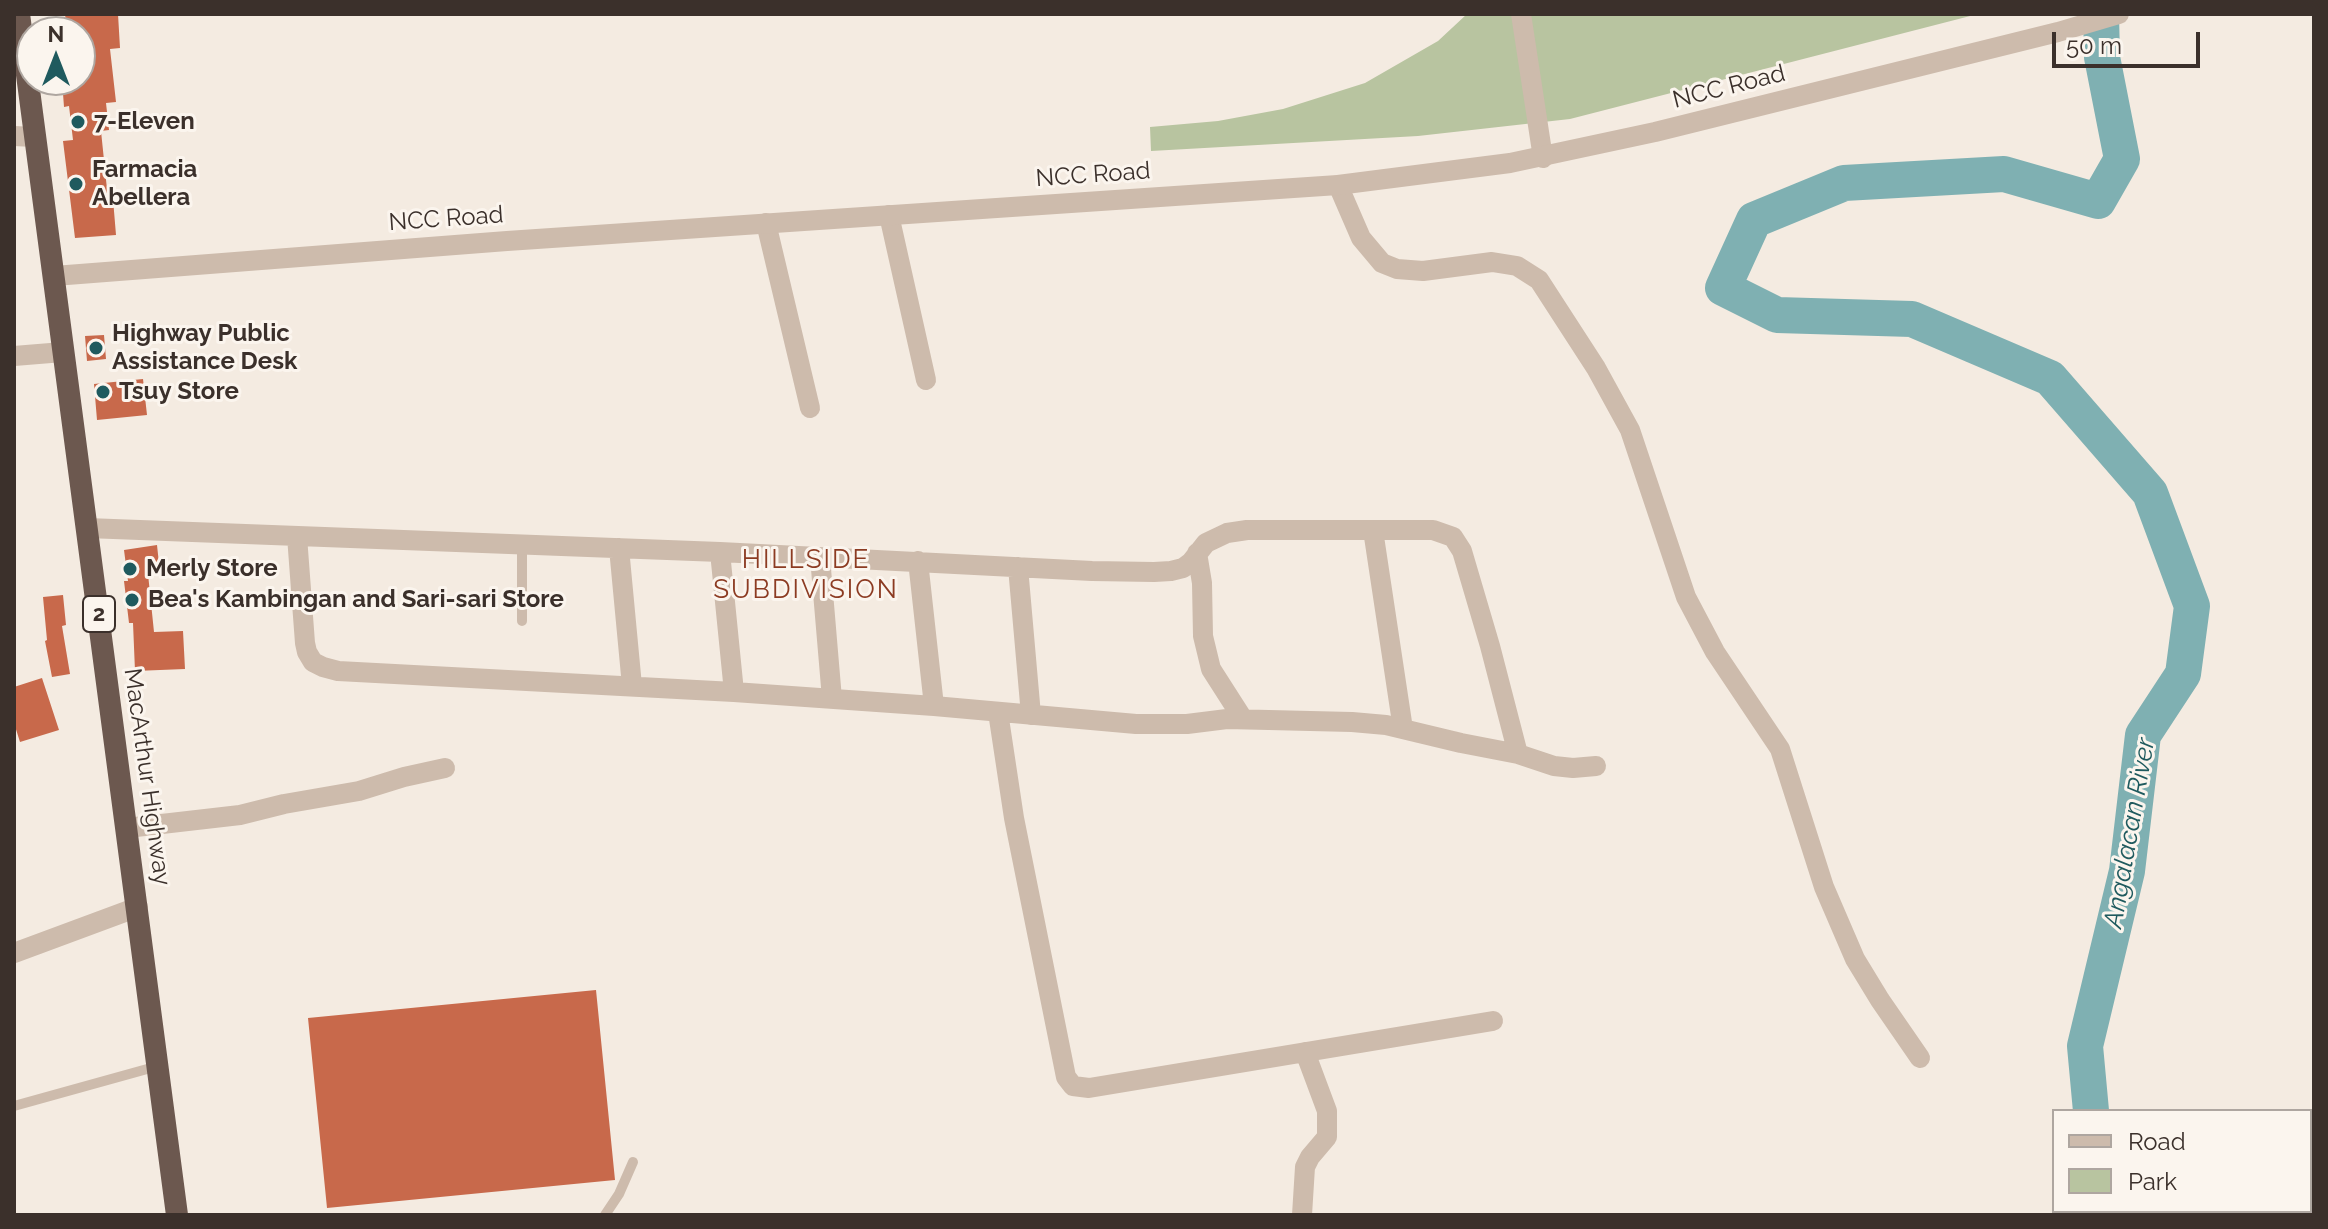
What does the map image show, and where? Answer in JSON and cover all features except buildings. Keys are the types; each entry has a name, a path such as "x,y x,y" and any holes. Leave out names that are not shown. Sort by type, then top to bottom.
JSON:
{"highway":[{"name":"MacArthur Highway","path":"19,14 24,137 54,276 177,1215"}],"street":[{"path":"1521,14 1543,158"},
{"name":"NCC Road","path":"54,276 766,223 1338,185 1543,158 2058,32 2119,14"},
{"path":"1338,185 1361,238 1382,263 1397,269 1423,271 1492,262 1517,266 1539,280 1596,368 1630,430 1686,597 1715,652 1780,749 1824,887 1855,959 1920,1058"},
{"path":"889,215 926,380"},
{"path":"766,223 810,408"},
{"path":"14,356 63,352"},
{"path":"87,528 720,552 1092,571 1171,571 1183,568 1206,543 1227,533 1247,530 1433,530 1453,537 1462,551 1518,754"},
{"path":"1373,530 1403,729"},
{"path":"297,536 305,643 313,662 338,671 734,692 1136,724 1243,719 1352,722 1386,725 1518,754 1554,766 1596,766"},
{"path":"619,548 632,686"},
{"path":"720,552 734,692"},
{"path":"1197,553 1202,583 1203,636 1211,669 1243,719"},
{"path":"820,557 832,699"},
{"path":"918,561 934,706"},
{"path":"1018,567 1031,715"},
{"path":"998,712 1014,818 1066,1077 1073,1086 1089,1088 1493,1021"},
{"path":"127,828 240,815 359,791 445,768"},
{"path":"14,953 138,907"},
{"path":"1302,1215 1305,1167 1327,1137 1327,1111 1305,1052"}],"lane":[{"path":"522,545 522,621"},
{"path":"14,1106 159,1065"},
{"path":"605,1215 619,1194 633,1162"}],"green space":[{"path":"1467,14 1978,14 1570,119 1418,136 1151,151 1150,127 1218,121 1283,109 1365,83 1438,41"}],"waterway":[{"name":"Angalacan River","path":"2091,1109 2085,1046 2127,871 2143,735 2183,674 2192,606 2150,493 2050,378 1912,319 1777,315 1723,288 1754,220 1844,183 2004,174 2098,201 2122,159 2102,57 2101,14"}],"place":[{"name":"7-Eleven","path":"78,122"},
{"name":"Farmacia Abellera","path":"76,184"},
{"name":"Highway Public Assistance Desk","path":"96,348"},
{"name":"Tsuy Store","path":"103,392"},
{"name":"Merly Store","path":"130,569"},
{"name":"Bea's Kambingan and Sari-sari Store","path":"132,600"}],"district":[{"name":"HILLSIDE SUBDIVISION","path":"806,575"}]}
